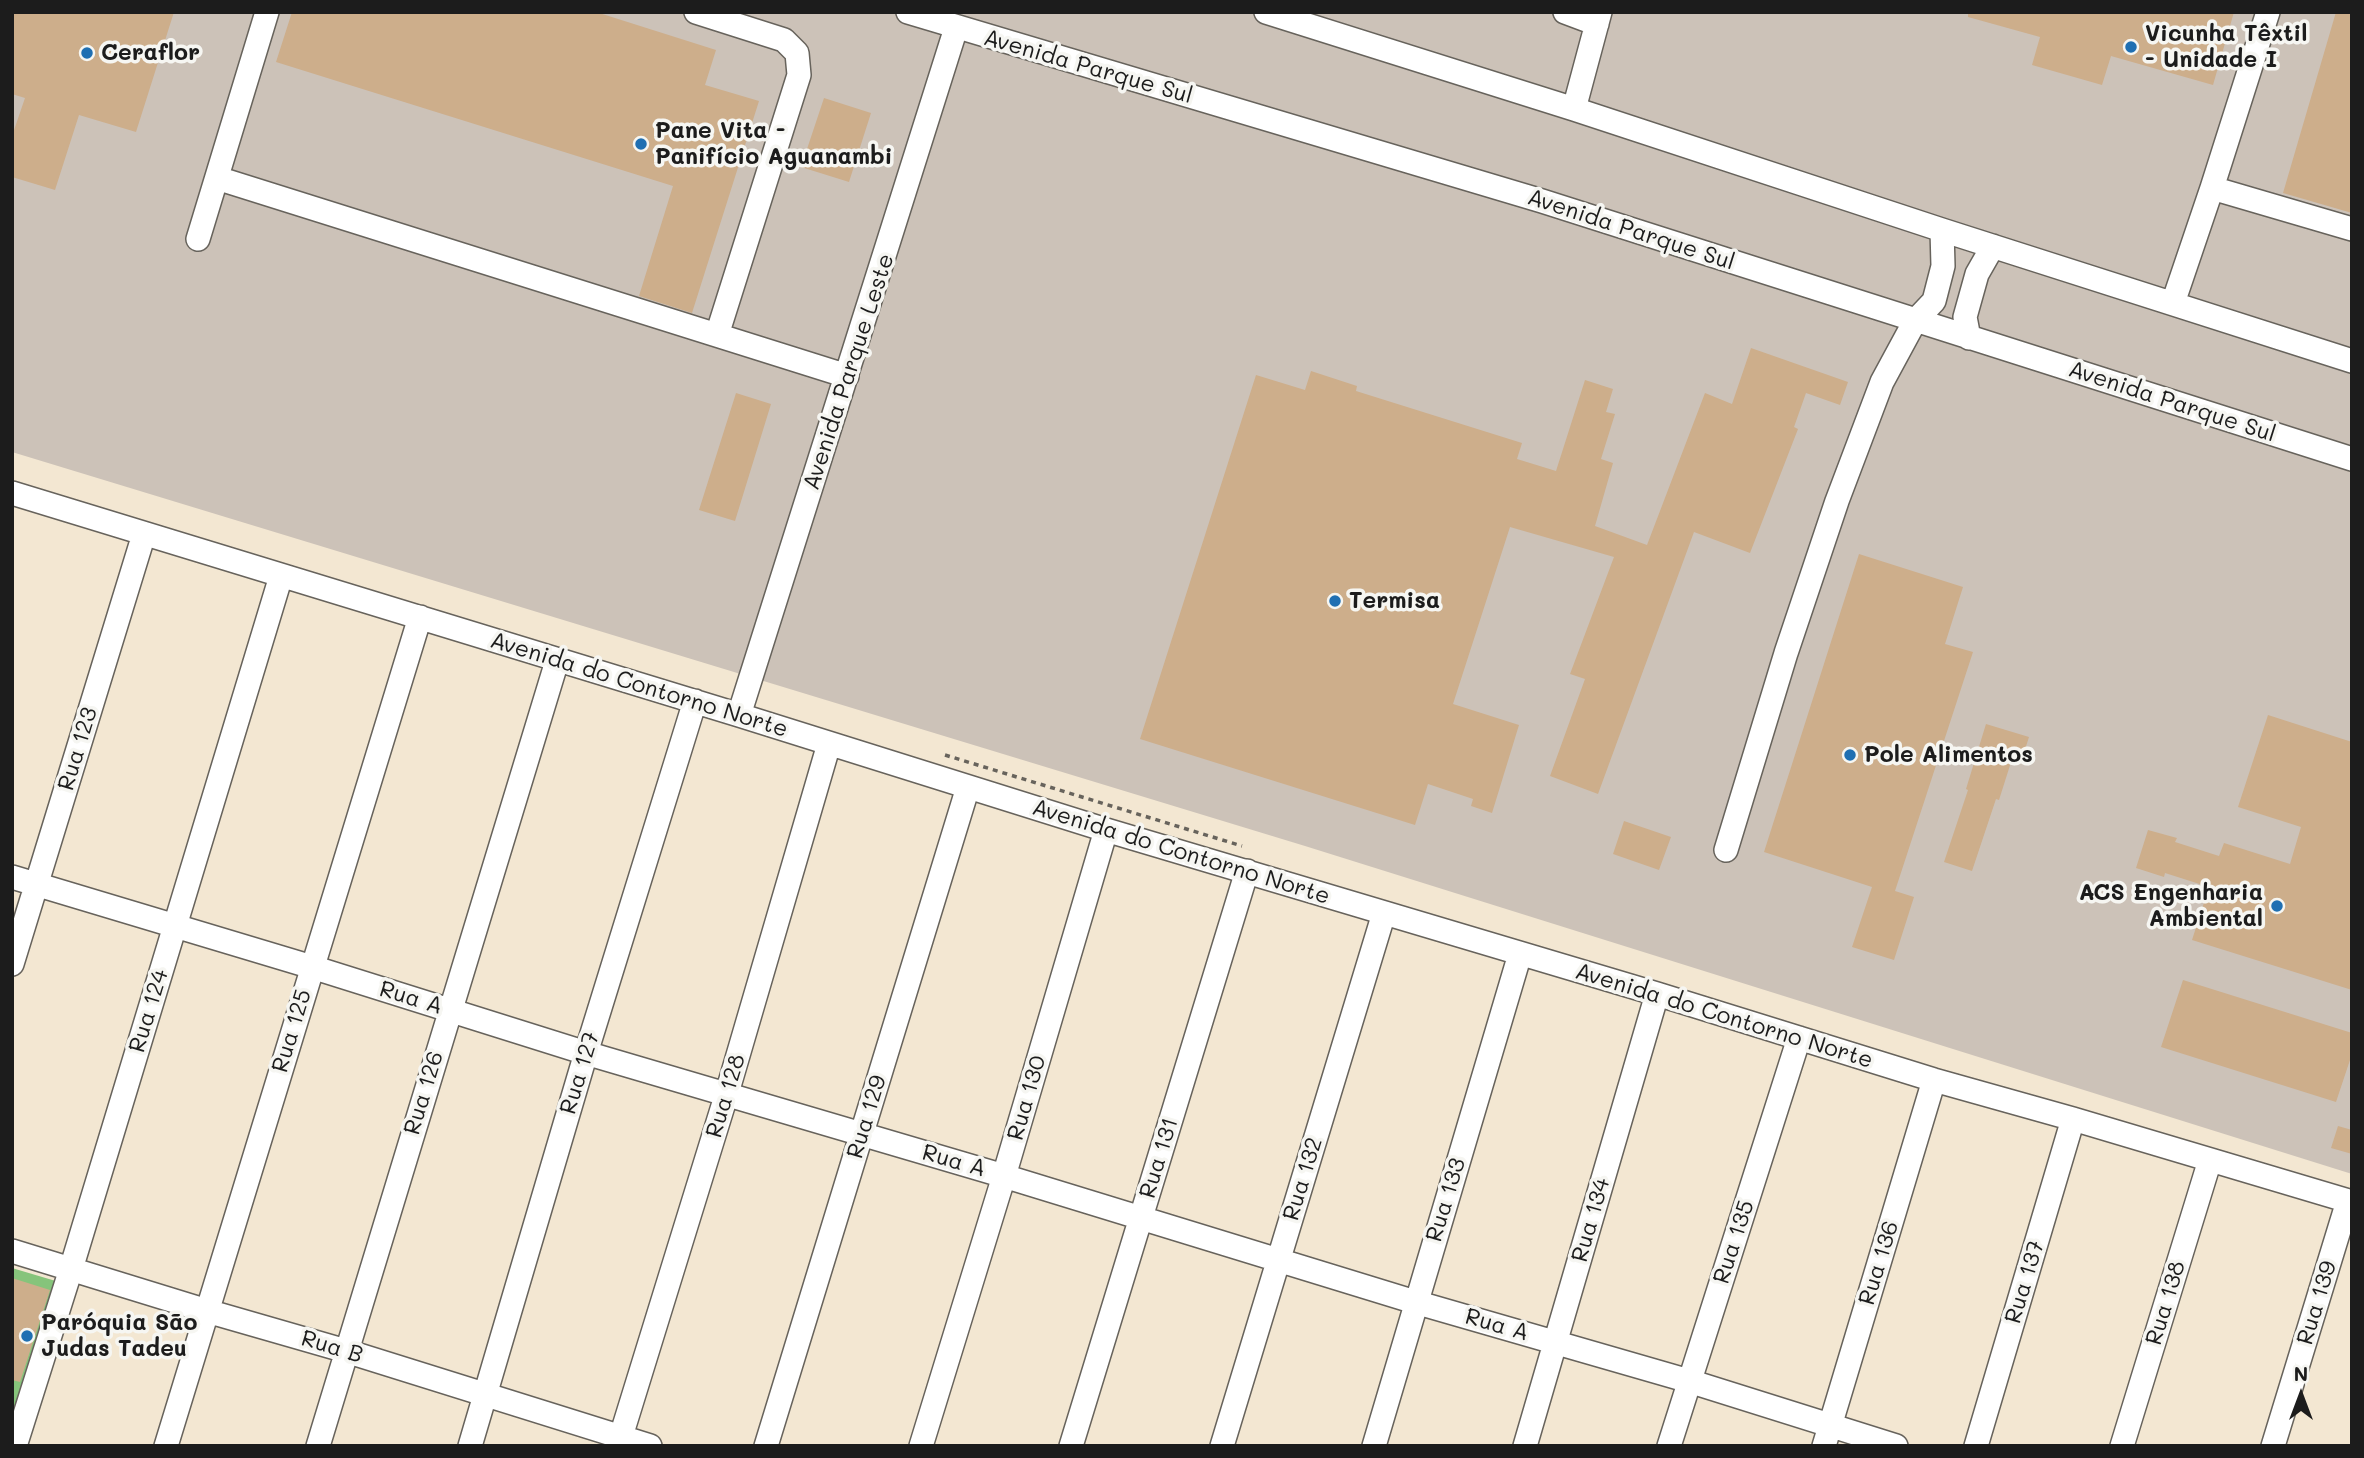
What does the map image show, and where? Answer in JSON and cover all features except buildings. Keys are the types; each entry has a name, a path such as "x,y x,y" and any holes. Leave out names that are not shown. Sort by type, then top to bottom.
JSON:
{"street":[{"path":"198,239 267,12"},
{"path":"696,12 783,40 797,53 799,75 718,335"},
{"name":"Avenida Parque Sul","path":"908,12 1542,201 2352,458"},
{"path":"1266,12 2352,361"},
{"path":"1565,12 1599,18 1574,109"},
{"path":"2173,303 2268,12"},
{"name":"Avenida Parque Leste","path":"739,715 956,28"},
{"path":"217,178 848,376"},
{"path":"2212,188 2352,229"},
{"path":"1726,850 1786,653 1837,501 1882,382 1915,321 1934,301 1943,266 1942,230"},
{"path":"1969,338 1965,317 1977,274 1993,246"},
{"name":"Avenida do Contorno Norte","path":"12,493 556,661 695,701 1106,830 1657,993 1934,1080 2350,1202"},
{"name":"Rua 123","path":"12,964 144,534"},
{"name":"Rua 124","path":"15,1446 281,576"},
{"name":"Rua 125","path":"166,1446 420,617"},
{"name":"Rua 126","path":"318,1446 556,661"},
{"name":"Rua 127","path":"470,1446 586,1053 695,701"},
{"name":"Rua 128","path":"620,1441 727,1093 829,744"},
{"name":"Rua 129","path":"766,1446 968,787"},
{"name":"Rua 130","path":"921,1446 1106,830"},
{"name":"Rua 131","path":"1071,1446 1247,871"},
{"name":"Rua A","path":"12,877 586,1053 1004,1176 1415,1302 1689,1381 1827,1436 1896,1446"},
{"name":"Rua 132","path":"1222,1446 1384,913"},
{"name":"Rua 133","path":"1374,1446 1520,954"},
{"name":"Rua 134","path":"1525,1446 1657,993"},
{"name":"Rua 135","path":"1669,1446 1799,1038"},
{"name":"Rua 136","path":"1827,1436 1934,1080"},
{"name":"Rua 137","path":"1976,1446 2073,1119"},
{"name":"Rua 138","path":"2122,1446 2210,1160"},
{"name":"Rua 139","path":"2273,1446 2350,1202"},
{"name":"Rua B","path":"12,1251 346,1351 620,1441 650,1446"}],"path":[{"path":"934,751 1242,846"}],"shaded area":[{"path":"12,12 2352,12 2352,1174 1305,846 12,452"}],"green space":[{"name":"Paróquia São Judas Tadeu","path":"12,1268 59,1282 12,1426"}],"place":[{"name":"Vicunha Têxtil - Unidade I","path":"2131,47"},
{"name":"Ceraflor","path":"87,53"},
{"name":"Pane Vita - Panifício Aguanambi","path":"641,144"},
{"name":"Termisa","path":"1335,601"},
{"name":"Pole Alimentos","path":"1850,755"},
{"name":"ACS Engenharia Ambiental","path":"2277,906"},
{"name":"Paróquia São Judas Tadeu","path":"27,1336"}]}
